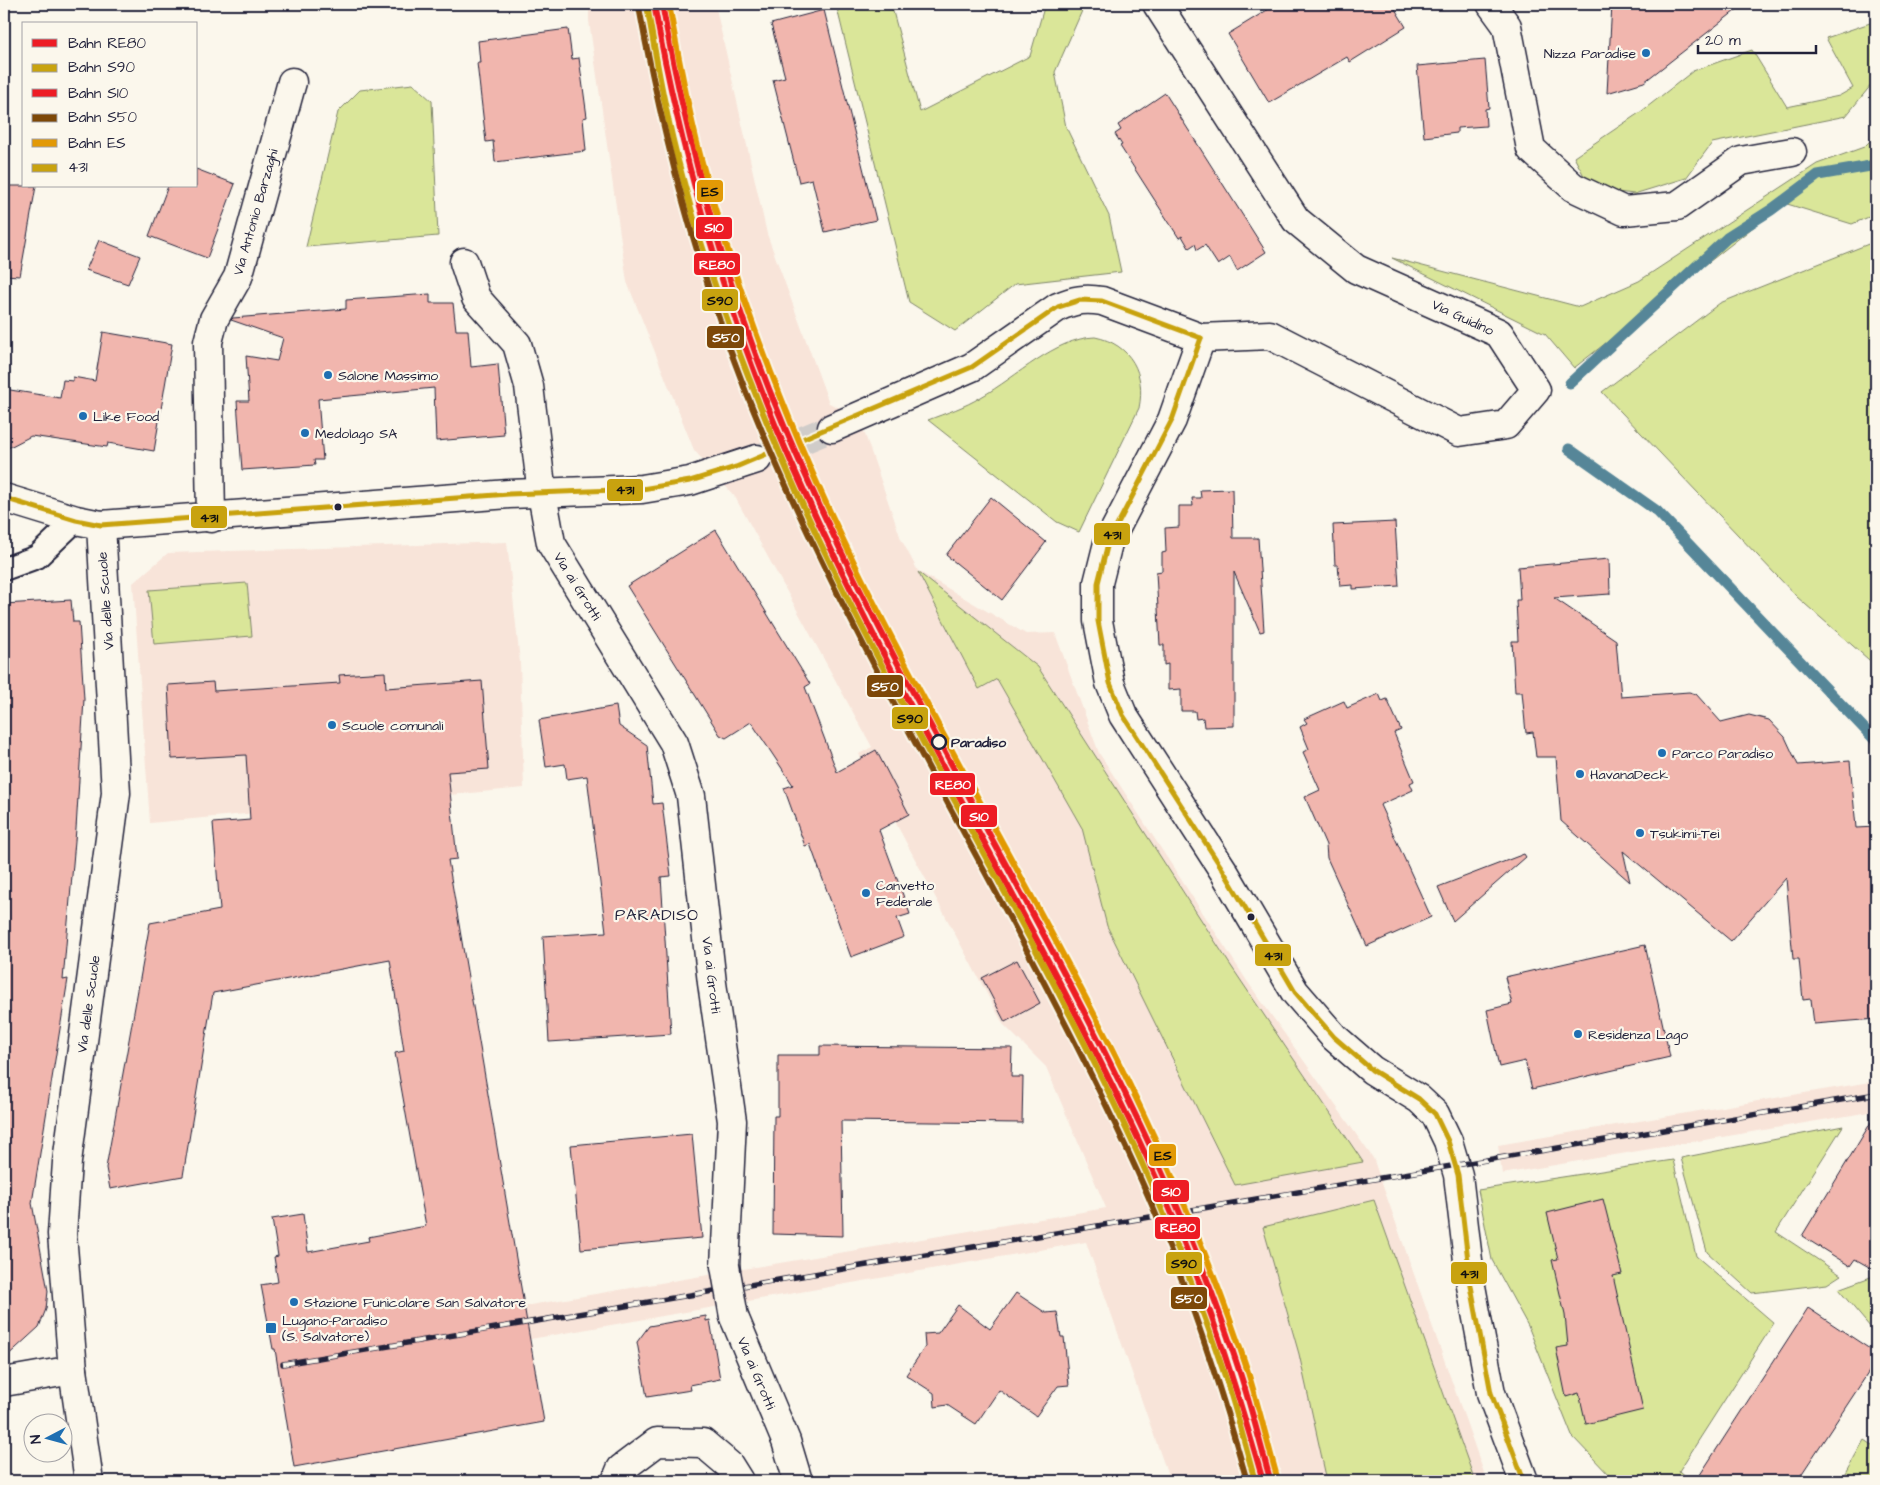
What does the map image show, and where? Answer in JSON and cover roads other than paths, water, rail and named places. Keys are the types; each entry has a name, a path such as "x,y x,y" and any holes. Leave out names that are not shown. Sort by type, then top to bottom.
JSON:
{"street":[{"name":"Via Guidino","path":"1157,4 1296,220 1356,269 1499,334 1536,390 1506,425 1459,432 1270,335 1201,338"},
{"path":"1491,4 1507,26 1532,149 1574,187 1624,210 1678,206 1741,161 1792,152"},
{"name":"Via Antonio Barzaghi","path":"211,518 208,342 214,319 238,277 292,82"},
{"path":"464,262 476,298 517,344 530,386 542,494"},
{"path":"832,428 972,366 1058,307 1072,300 1086,298 1102,301 1201,338 1172,420 1108,543 1098,583 1098,620 1110,683 1123,715 1223,870 1295,992 1334,1038 1372,1070 1419,1099 1435,1114 1448,1141 1458,1175 1471,1286 1491,1393 1524,1481"},
{"path":"4,498 88,523 211,518 509,494 642,489 690,482 757,459"},
{"name":"Via ai Grotti","path":"542,494 551,542 674,743 691,796 712,984 732,1121 725,1266 734,1317 786,1441 798,1481"},
{"path":"4,570 37,557 88,523"},
{"name":"Via delle Scuole","path":"88,523 116,794 67,1162 62,1243 73,1370 89,1481"},
{"path":"4,1382 73,1370"},
{"path":"616,1481 621,1470 657,1442 703,1443 729,1464 739,1481"}],"waterway":[{"path":"1570,383 1727,238 1771,210 1818,175 1876,165"},
{"path":"1569,449 1657,511 1876,741"}],"tunnel":[{"path":"757,459 832,428"}],"railway":[{"path":"283,1364 1876,1094"}],"rail line":[{"name":"RE80","path":"654,4 676,114 704,220 737,324 777,429 819,523 864,615 1057,978 1149,1162 1167,1201 1213,1320 1263,1481"},
{"name":"S10","path":"662,4 684,113 727,272 764,376 785,428 827,522 872,614 1066,977 1113,1068 1157,1161 1191,1238 1221,1317 1248,1397 1270,1479"},
{"name":"ES","path":"669,4 700,156 724,239 744,300 790,420 864,583 947,742 1075,978 1153,1133 1219,1289 1251,1382 1277,1477"},
{"name":"S90","path":"647,5 667,114 677,158 701,243 722,306 770,430 812,525 857,618 1054,984 1101,1076 1145,1170 1187,1271 1215,1347 1255,1481"},
{"name":"S50","path":"639,7 675,172 706,280 743,386 807,532 853,624 1046,986 1093,1078 1137,1171 1154,1209 1198,1324 1224,1402 1247,1481"}],"place":[{"name":"Nizza Paradise","path":"1646,53"},
{"name":"Salone Massimo","path":"328,375"},
{"name":"Like Food","path":"83,416"},
{"name":"Medolago SA","path":"305,433"},
{"name":"Scuole comunali","path":"332,725"},
{"name":"Paradiso","path":"939,742"},
{"name":"Parco Paradiso","path":"1662,753"},
{"name":"HavanaDeck","path":"1580,774"},
{"name":"Tsukimi-Tei","path":"1640,833"},
{"name":"Canvetto Federale","path":"866,893"},
{"name":"Residenza Lago","path":"1578,1034"},
{"name":"Stazione Funicolare San Salvatore","path":"294,1302"},
{"name":"Lugano-Paradiso (S. Salvatore)","path":"271,1328"}],"district":[{"name":"PARADISO","path":"657,914"}]}
